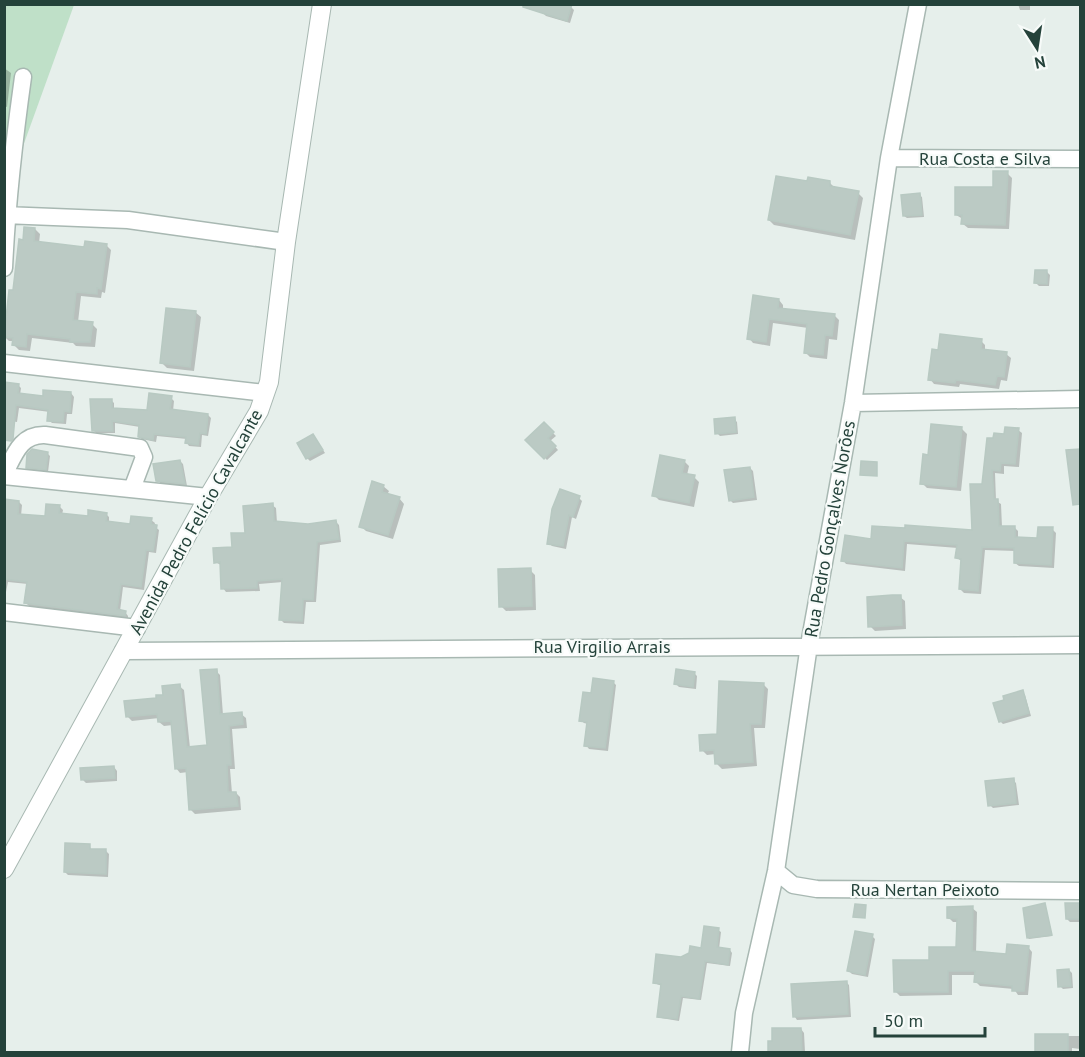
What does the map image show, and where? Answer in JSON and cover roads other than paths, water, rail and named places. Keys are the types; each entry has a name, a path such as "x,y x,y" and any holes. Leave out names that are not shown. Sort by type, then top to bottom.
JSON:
{"street":[{"name":"Avenida Pedro Felício Cavalcante","path":"4,869 208,497 259,411 269,382 286,242 322,4"},
{"name":"Rua Pedro Gonçalves Norões","path":"740,1053 744,1013 776,871 809,645 853,403 889,158 918,4"},
{"path":"4,268 10,130 23,77"},
{"name":"Rua Costa e Silva","path":"889,158 1080,159"},
{"path":"6,215 128,220 286,242"},
{"path":"4,363 265,393"},
{"path":"853,403 1080,399"},
{"path":"132,489 144,457 140,448 45,435 33,436 22,442 4,476 208,497"},
{"path":"4,612 137,628"},
{"name":"Rua Virgilio Arrais","path":"123,651 1080,645"},
{"name":"Rua Nertan Peixoto","path":"776,871 793,885 817,889 1080,891"}]}
